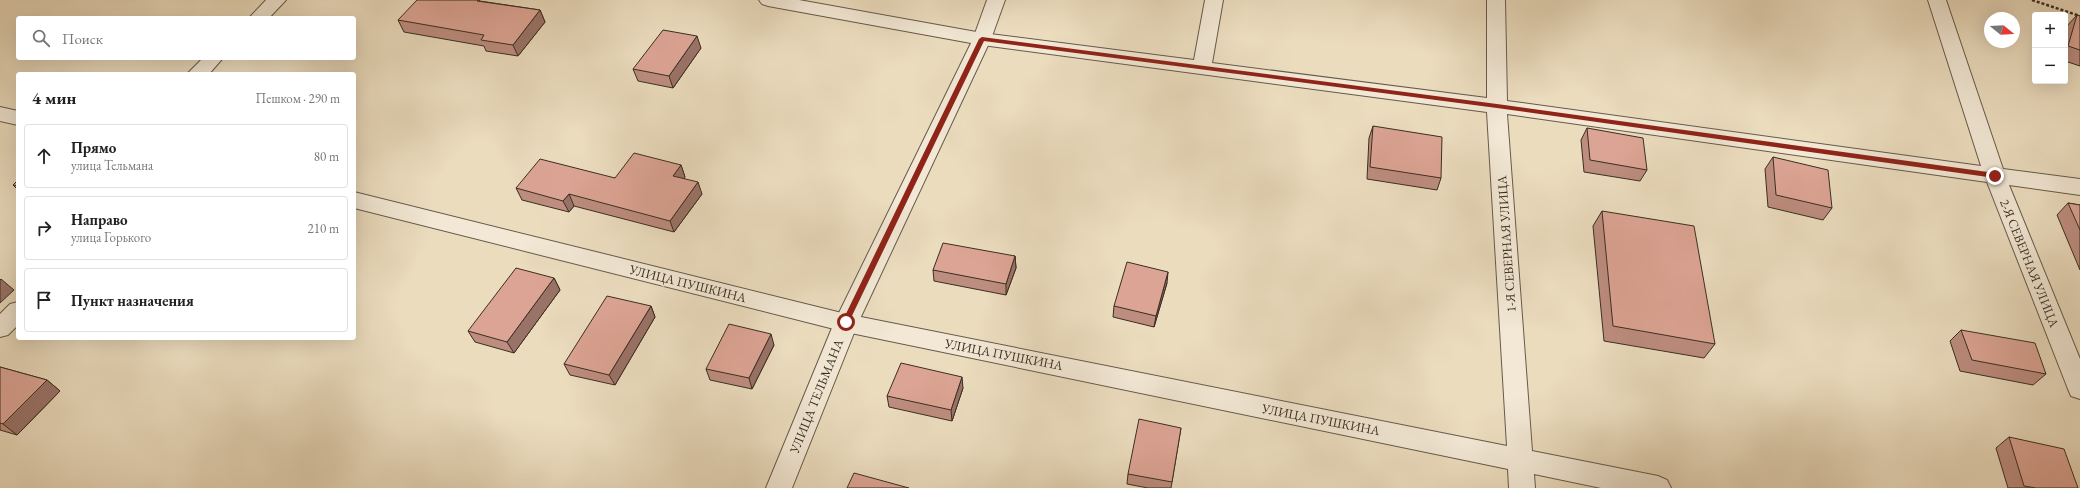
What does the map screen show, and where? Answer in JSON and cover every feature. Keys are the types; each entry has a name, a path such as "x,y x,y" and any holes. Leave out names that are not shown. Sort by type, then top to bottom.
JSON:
{"street":[{"path":"260,16 277,0"},
{"path":"768,0 982,39 1497,106 2080,187"},
{"name":"УЛИЦА ТЕЛЬМАНА","path":"779,488 846,322 982,39 996,0"},
{"path":"1202,68 1214,0"},
{"name":"1-Я СЕВЕРНАЯ УЛИЦА","path":"1496,0 1497,106 1522,488"},
{"name":"2-Я СЕВЕРНАЯ УЛИЦА","path":"1937,0 1995,176 2080,389"},
{"path":"199,72 212,60"},
{"path":"0,114 16,118"},
{"name":"УЛИЦА ПУШКИНА","path":"356,200 846,322 1658,488"},
{"path":"0,328 16,312"}],"path":[{"path":"2032,0 2080,16"}],"building":[{"path":"417,0 478,0 477,1 540,10 513,45 481,40 484,35 398,20"},
{"path":"2077,15 2080,16 2080,50 2068,46"},
{"path":"663,30 697,36 669,76 633,69"},
{"path":"1373,126 1442,137 1441,178 1370,167"},
{"path":"1587,128 1643,138 1647,170 1590,160"},
{"path":"634,153 681,165 673,176 698,182 670,221 569,194 563,201 516,188 540,159 615,178"},
{"path":"1773,157 1828,170 1832,208 1776,195"},
{"path":"2068,203 2080,205 2080,230"},
{"path":"1602,211 1694,226 1715,344 1613,326"},
{"path":"943,243 1015,256 1006,284 933,270"},
{"path":"1127,262 1168,272 1156,316 1114,306"},
{"path":"516,268 554,278 507,342 468,331"},
{"path":"607,296 651,306 609,375 564,364"},
{"path":"729,324 771,334 749,378 706,369"},
{"path":"1961,330 2035,343 2046,374 1972,360"},
{"path":"901,363 962,377 951,410 887,396"},
{"path":"0,367 47,380 3,424 0,423"},
{"path":"1139,419 1181,428 1172,482 1128,474"},
{"path":"2009,437 2064,449 2078,488 2036,488 2024,486"},
{"path":"854,473 909,488 847,488"}],"route":[{"path":"846,322 982,39 1497,106 1995,176"}]}
